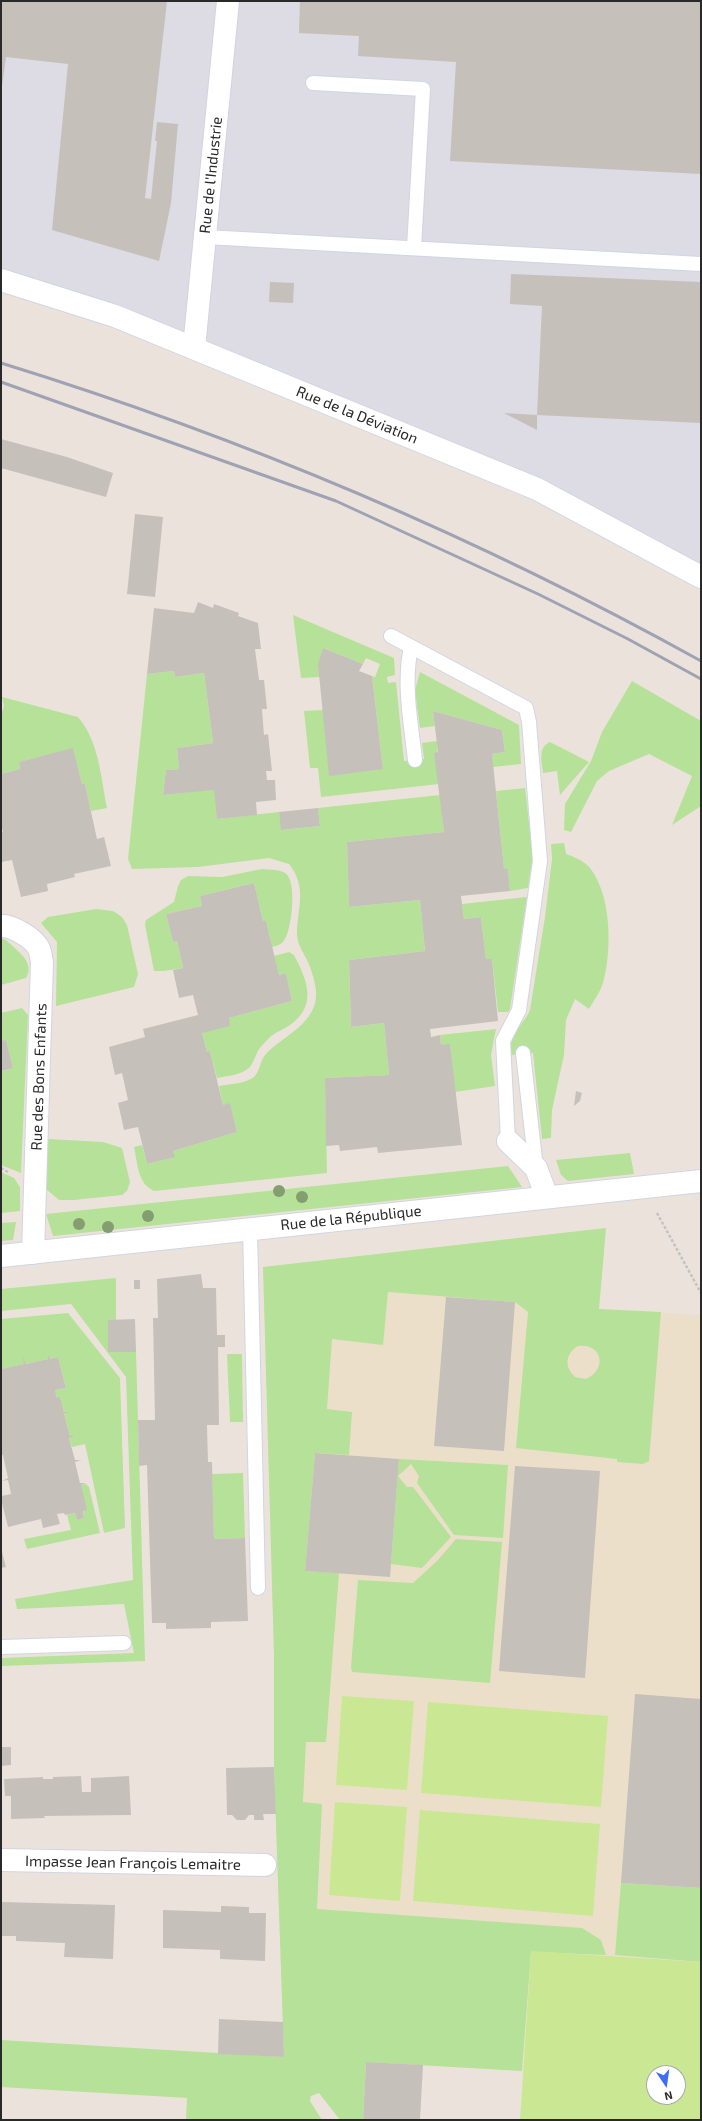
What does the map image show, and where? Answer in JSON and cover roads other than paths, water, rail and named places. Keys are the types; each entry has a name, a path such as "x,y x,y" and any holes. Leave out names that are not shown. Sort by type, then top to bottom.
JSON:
{"street":[{"name":"Rue de l'Industrie","path":"194,348 228,1"},
{"name":"Rue de la Déviation","path":"1,280 116,316 537,489 701,577"},
{"name":"Rue des Bons Enfants","path":"1,926 17,929 39,948 42,962 33,1253"},
{"path":"508,1141 536,1168 548,1197"},
{"name":"Rue de la République","path":"1,1256 701,1181"},
{"name":"Impasse Jean François Lemaitre","path":"1,1860 265,1865"}],"lane":[{"path":"313,82 423,89 414,248"},
{"path":"205,237 701,264"},
{"path":"391,636 526,708 529,722 540,861 518,1010 503,1041 508,1141"},
{"path":"411,647 407,664 407,688 415,760"},
{"path":"523,1053 536,1168"},
{"path":"250,1229 258,1588"},
{"path":"1,1647 124,1643"}],"railway":[{"path":"1,363 92,392 182,424 359,494 446,532 532,573 701,661"},
{"path":"1,382 336,501 538,594 628,639 701,679"}]}
